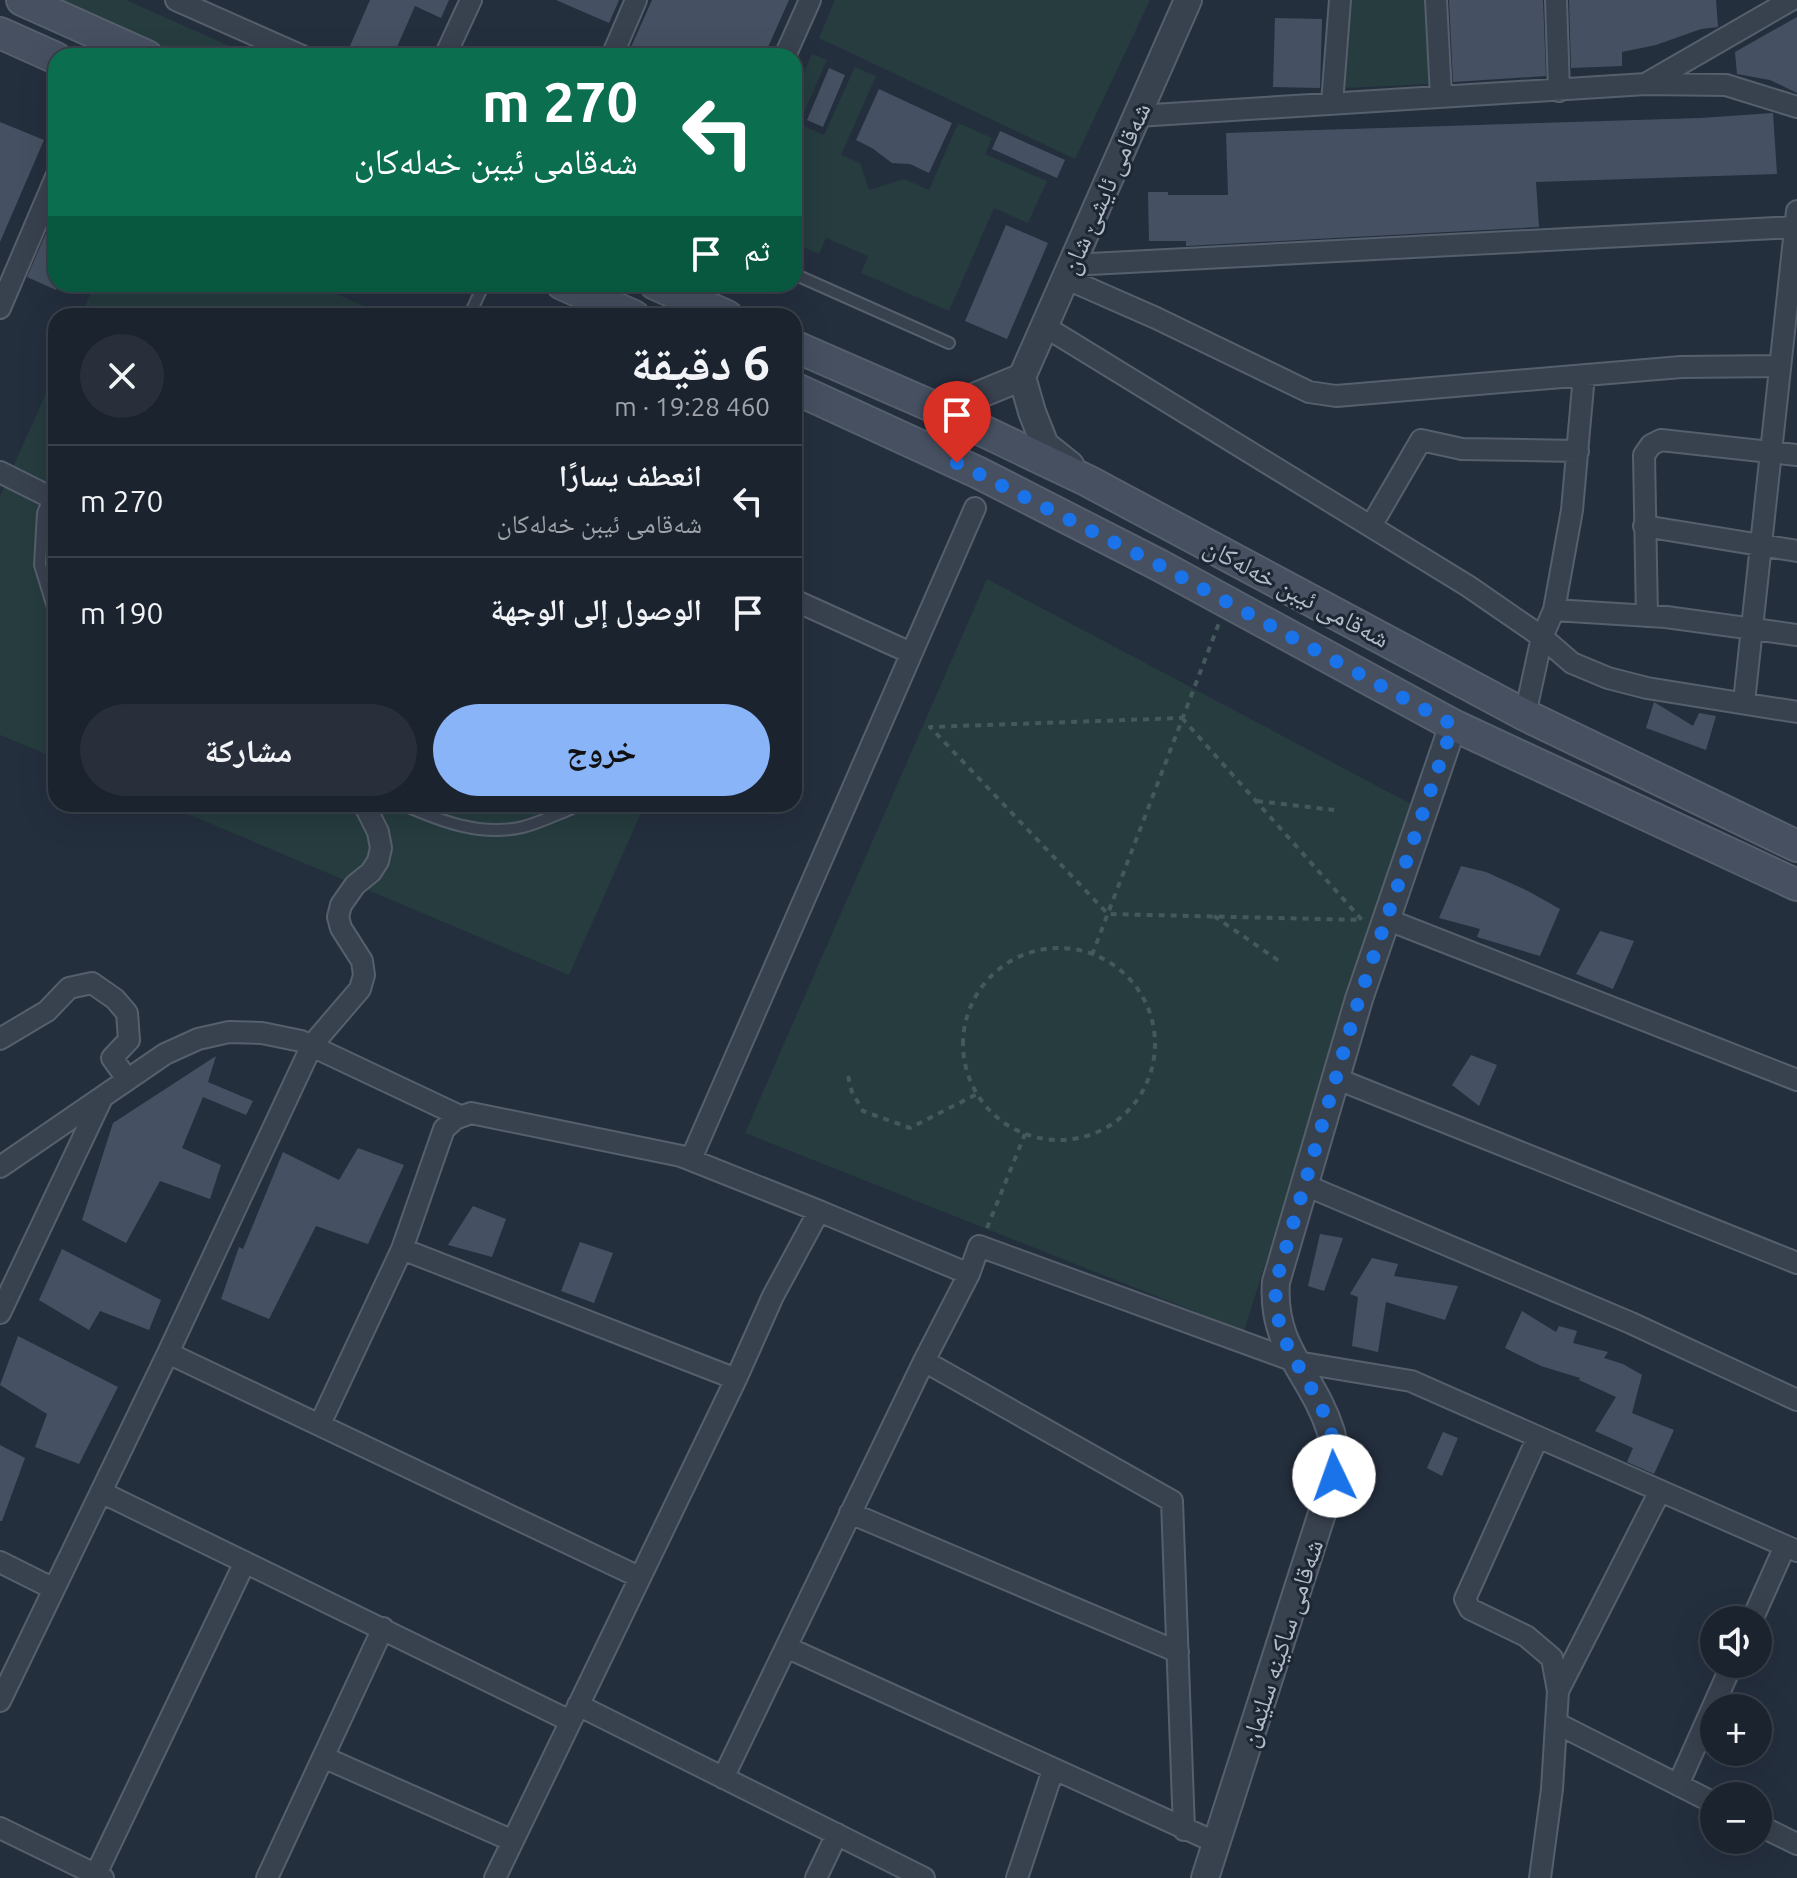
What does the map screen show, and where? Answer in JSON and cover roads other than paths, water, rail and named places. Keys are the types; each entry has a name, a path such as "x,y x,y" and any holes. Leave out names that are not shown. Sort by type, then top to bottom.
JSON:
{"main road":[{"path":"22,0 129,48"},
{"path":"0,33 48,54"},
{"path":"580,292 616,308"},
{"path":"681,292 712,308"},
{"name":"شەقامی ئیبن خەلەکان","path":"802,350 927,404 1088,481 1525,715 1797,846"},
{"path":"848,412 863,377"},
{"name":"شەقامی ئیبن خەلەکان","path":"802,392 979,473 1159,565 1453,725 1797,885"},
{"path":"1159,565 1184,530"}],"street":[{"path":"176,0 284,48"},
{"path":"449,48 471,0"},
{"path":"615,48 636,0"},
{"path":"789,48 810,0"},
{"name":"شەقامی ئایشێ شان","path":"1022,377 1188,0"},
{"path":"1332,103 1340,0"},
{"path":"1436,0 1441,96"},
{"path":"1556,0 1559,91"},
{"path":"1646,84 1791,0"},
{"path":"1137,116 1646,84 1726,85 1797,107"},
{"path":"0,308 48,196"},
{"path":"1068,272 1796,219 1786,357 1771,453 1744,702"},
{"path":"1068,272 1309,392 1336,396 1786,357"},
{"path":"1044,326 1468,586 1542,637 1572,663 1608,678 1647,688 1797,712"},
{"path":"1525,715 1542,637 1554,610 1572,510 1584,375"},
{"path":"927,404 959,403 1022,377 1045,445 1088,481"},
{"path":"1371,526 1421,440 1462,449 1578,451"},
{"path":"1647,616 1644,455 1651,445 1661,440 1797,455"},
{"path":"0,472 48,487"},
{"path":"691,1159 975,508"},
{"path":"1644,526 1797,551"},
{"path":"802,604 911,653"},
{"path":"1554,610 1647,616 1797,635"},
{"name":"شەقامی ساکینە سلێمان","path":"1205,1878 1334,1476 1332,1435 1280,1333 1276,1282 1335,1078 1453,725"},
{"path":"0,1701 312,1045 360,989 364,975 362,961 341,928 338,917 341,905 355,885 371,872 378,861 381,848 378,832 368,812"},
{"path":"1386,919 1797,1080"},
{"path":"0,1039 47,1011 69,988 92,983 115,999 127,1013 129,1040 112,1058 127,1079"},
{"path":"0,1167 165,1054 198,1039 229,1032 262,1033 312,1045 460,1116"},
{"path":"1335,1078 1797,1263"},
{"path":"0,1313 104,1094"},
{"path":"320,1424 402,1249 444,1129 460,1116 471,1113 691,1159 969,1274"},
{"path":"1305,1185 1631,1323 1797,1400"},
{"path":"495,1878 773,1296 819,1211"},
{"path":"723,1778 969,1274 979,1246 1297,1362 1411,1381 1791,1549 1760,1606"},
{"path":"402,1249 736,1379"},
{"path":"168,1353 639,1577"},
{"path":"924,1361 1172,1501 1184,1830"},
{"path":"1538,1437 1465,1599 1470,1609 1526,1636 1552,1658 1558,1691 1552,1789 1540,1878"},
{"path":"1558,1691 1660,1491"},
{"path":"101,1492 383,1628 723,1778 924,1878"},
{"path":"850,1513 1178,1652"},
{"path":"0,1562 54,1589"},
{"path":"0,1828 100,1876 245,1562"},
{"path":"267,1878 383,1628"},
{"path":"786,1647 1217,1843"},
{"path":"1678,1785 1726,1678"},
{"path":"1556,1723 1700,1796"},
{"path":"323,1757 513,1841"},
{"path":"1017,1878 1053,1770"},
{"path":"1772,1832 1797,1844"},
{"path":"816,1878 837,1834"}],"lane":[{"path":"802,278 949,343"},
{"path":"48,501 43,513 40,565 48,591"},
{"path":"420,812 471,829 522,827 562,812"}]}
